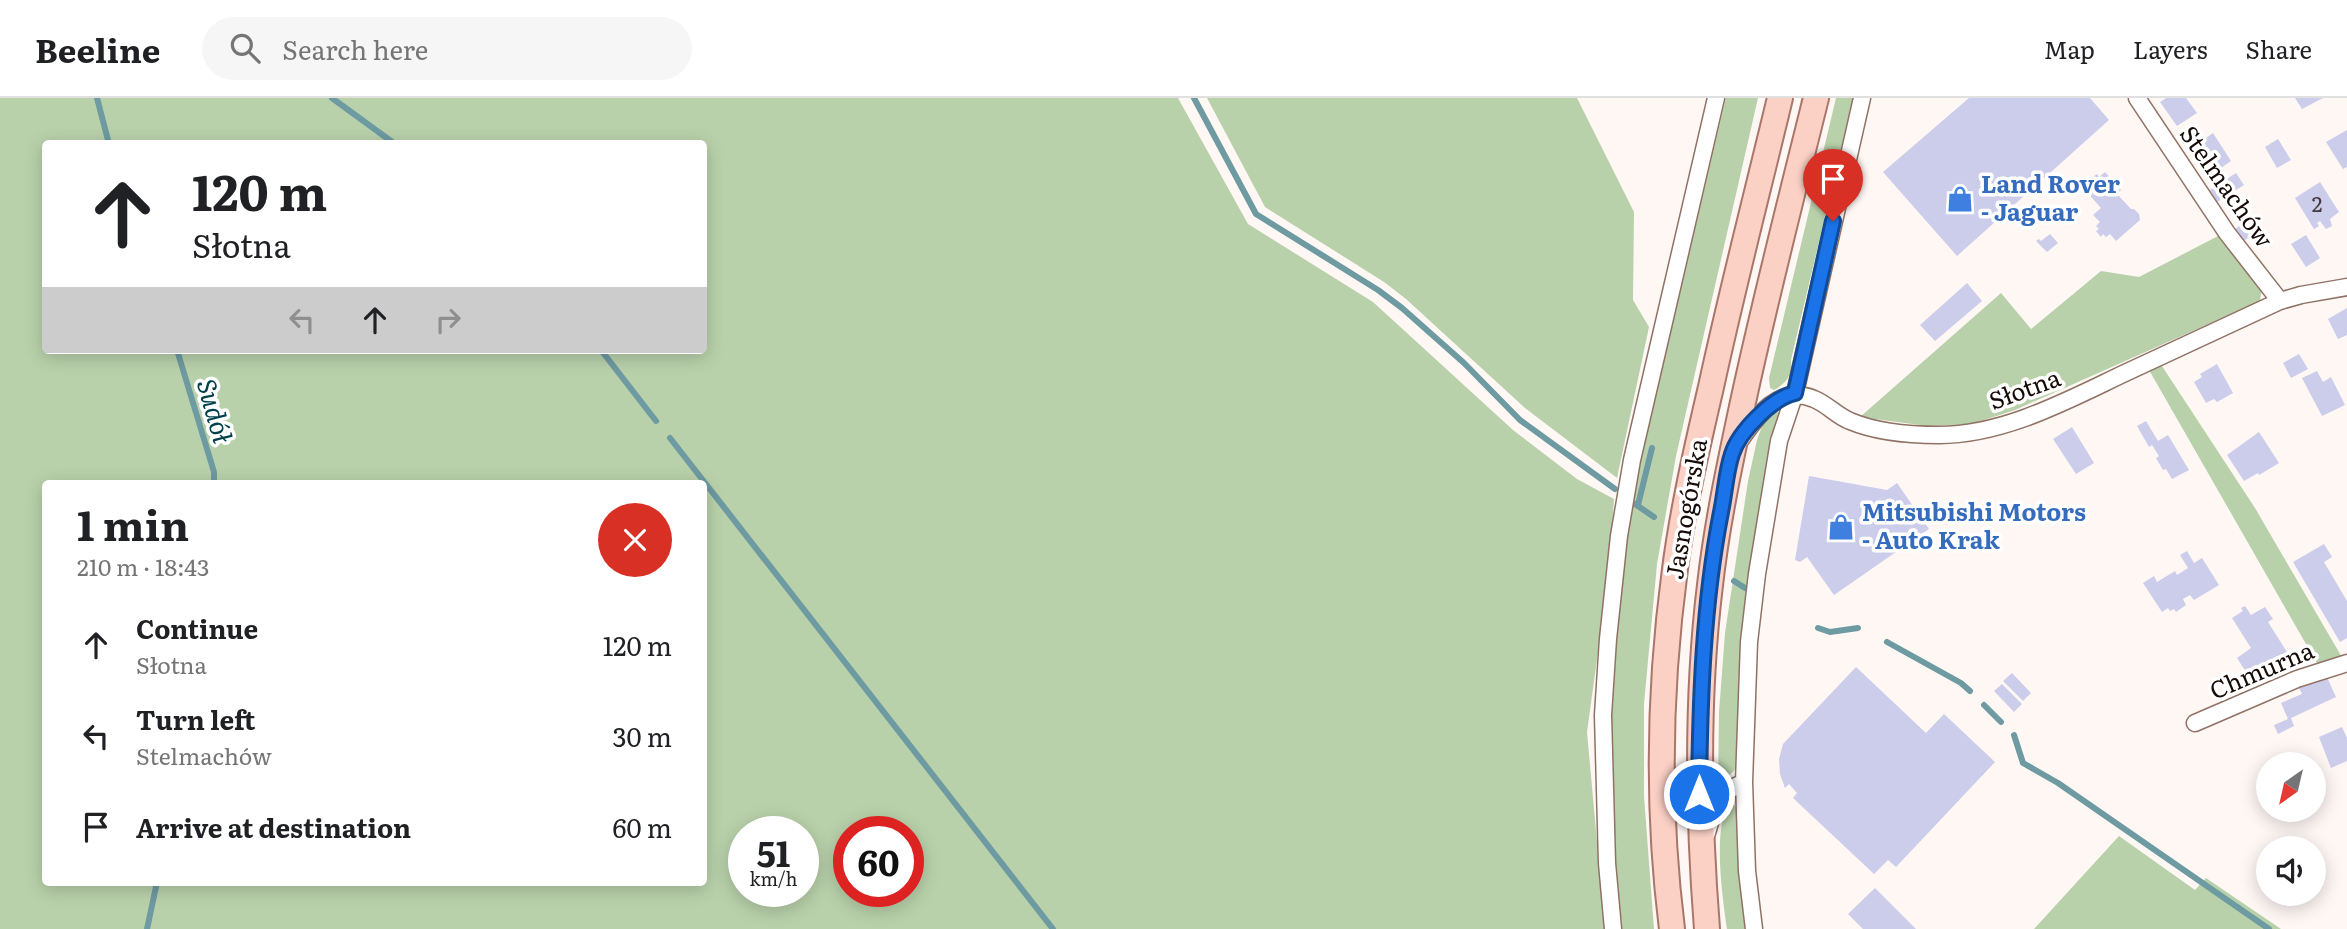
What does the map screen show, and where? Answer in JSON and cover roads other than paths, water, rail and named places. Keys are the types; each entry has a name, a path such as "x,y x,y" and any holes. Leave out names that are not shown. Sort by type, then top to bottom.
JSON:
{"main road":[{"name":"Jasnogórska","path":"1672,929 1665,858 1662,755 1667,643 1674,578 1698,443 1780,98"},
{"name":"Jasnogórska","path":"1707,929 1699,782 1702,663 1715,544 1732,452 1816,98"}],"street":[{"path":"1613,929 1607,863 1603,715 1619,536 1632,460 1716,98"},
{"path":"1754,929 1747,871 1745,782 1749,642 1757,574 1779,441 1795,393 1862,98"},
{"name":"Stelmachów","path":"2137,98 2227,233 2280,301"},
{"name":"Słotna","path":"1795,393 1814,398 1848,421 1871,428 1940,435 1974,432 2024,418 2085,392 2280,301 2347,287"},
{"path":"1732,452 1764,410 1779,399 1795,393"},
{"name":"Chmurna","path":"2195,723 2297,679 2347,663"},
{"path":"1702,852 1718,800 1728,790 1745,782"}],"waterway":[{"name":"Sudół","path":"97,98 108,140"},
{"path":"332,98 390,140"},
{"path":"1194,98 1256,214 1378,290 1402,308 1464,363 1520,420 1615,489"},
{"name":"Sudół","path":"178,354 214,472 214,480"},
{"path":"604,354 656,421"},
{"path":"670,438 703,480"},
{"path":"1638,505 1652,448"},
{"path":"707,485 1053,929"},
{"path":"1635,504 1654,517"},
{"path":"1734,581 1745,588"},
{"path":"1818,628 1830,632 1858,628"},
{"path":"1887,642 1961,683 1970,691"},
{"path":"1984,705 2001,722"},
{"path":"2014,735 2023,763 2058,783 2269,929"},
{"name":"Sudół","path":"147,929 156,886"}],"place":[{"name":"Land Rover - Jaguar","path":"1960,199"},
{"name":"Mitsubishi Motors - Auto Krak","path":"1841,527"}]}
